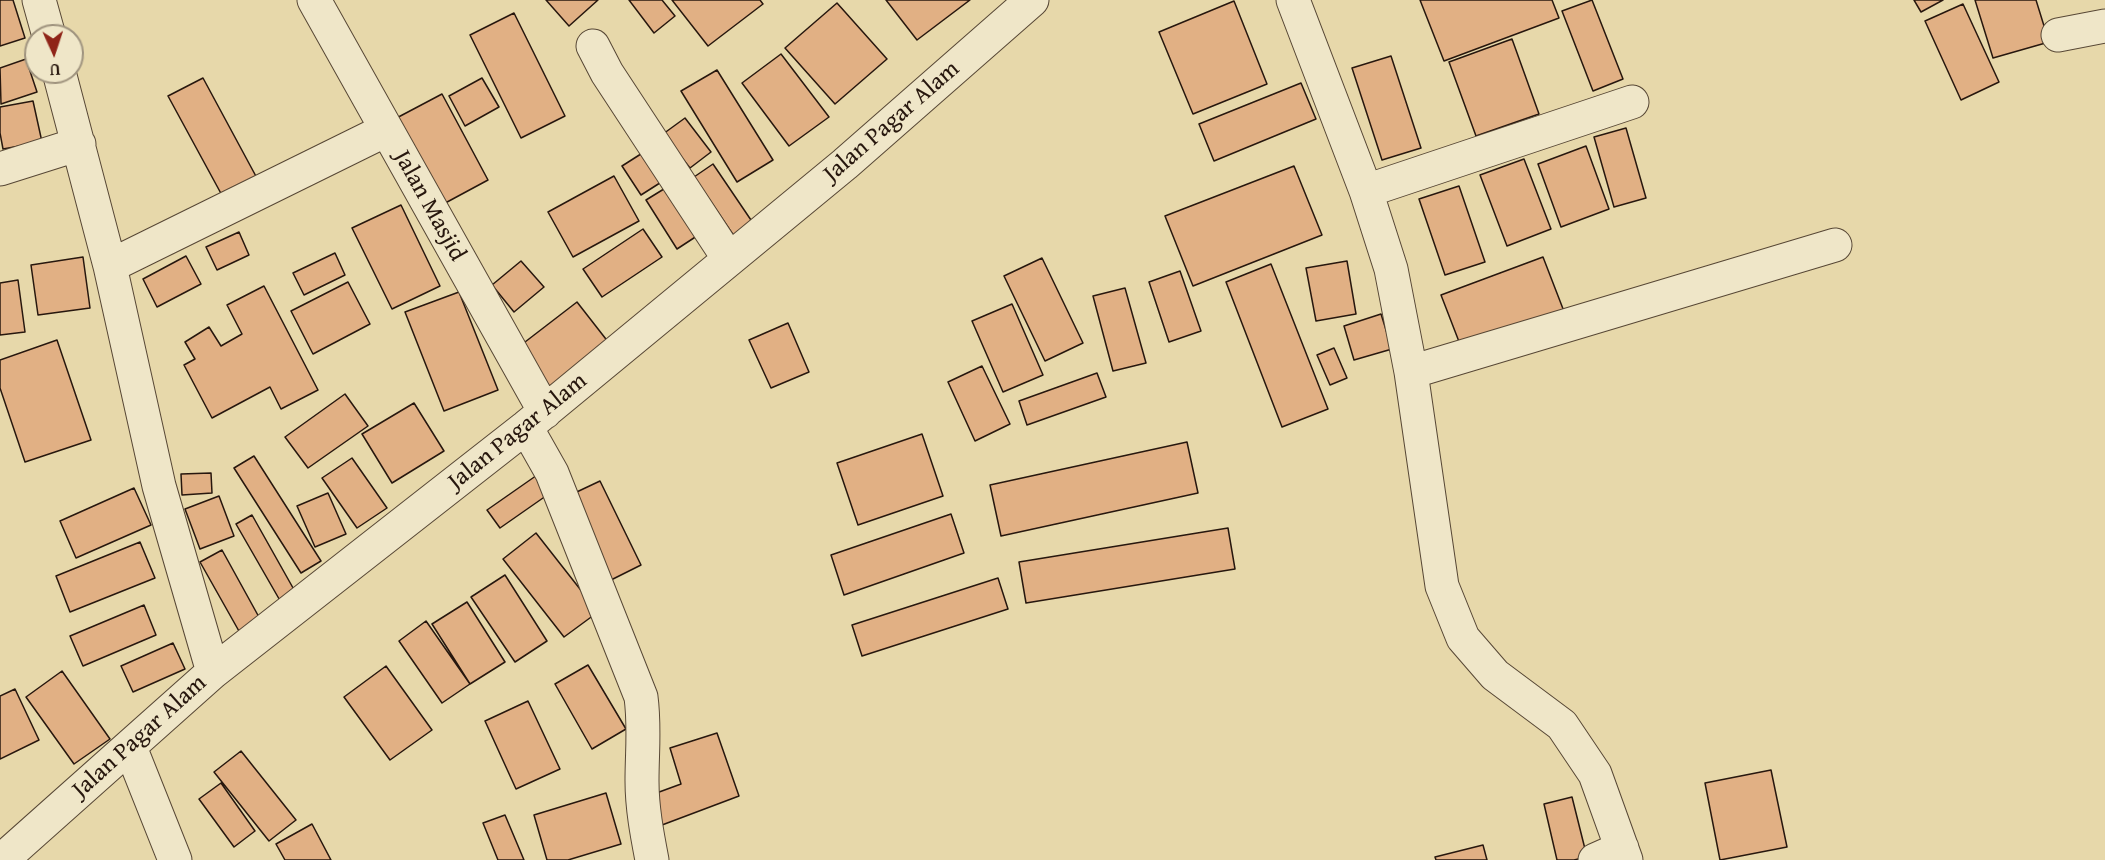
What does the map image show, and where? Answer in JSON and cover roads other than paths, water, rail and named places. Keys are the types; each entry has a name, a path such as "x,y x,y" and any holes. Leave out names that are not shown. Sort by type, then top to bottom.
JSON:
{"street":[{"path":"39,0 46,24"},
{"name":"Jalan Masjid","path":"314,0 386,130 536,419 552,473 641,697 644,723 642,781 652,860"},
{"name":"Jalan Pagar Alam","path":"2,860 213,672 536,419 845,164 1032,0"},
{"path":"1293,0 1366,191 1391,269 1411,372 1442,586 1463,638 1495,675 1562,725 1595,774 1614,856"},
{"path":"2058,35 2105,26"},
{"path":"593,46 607,73 729,259"},
{"path":"62,84 110,266 159,486 213,672"},
{"path":"1366,191 1632,102"},
{"path":"110,266 386,130"},
{"path":"0,169 79,144"},
{"path":"1411,372 1835,245"},
{"path":"130,747 175,860"}]}
